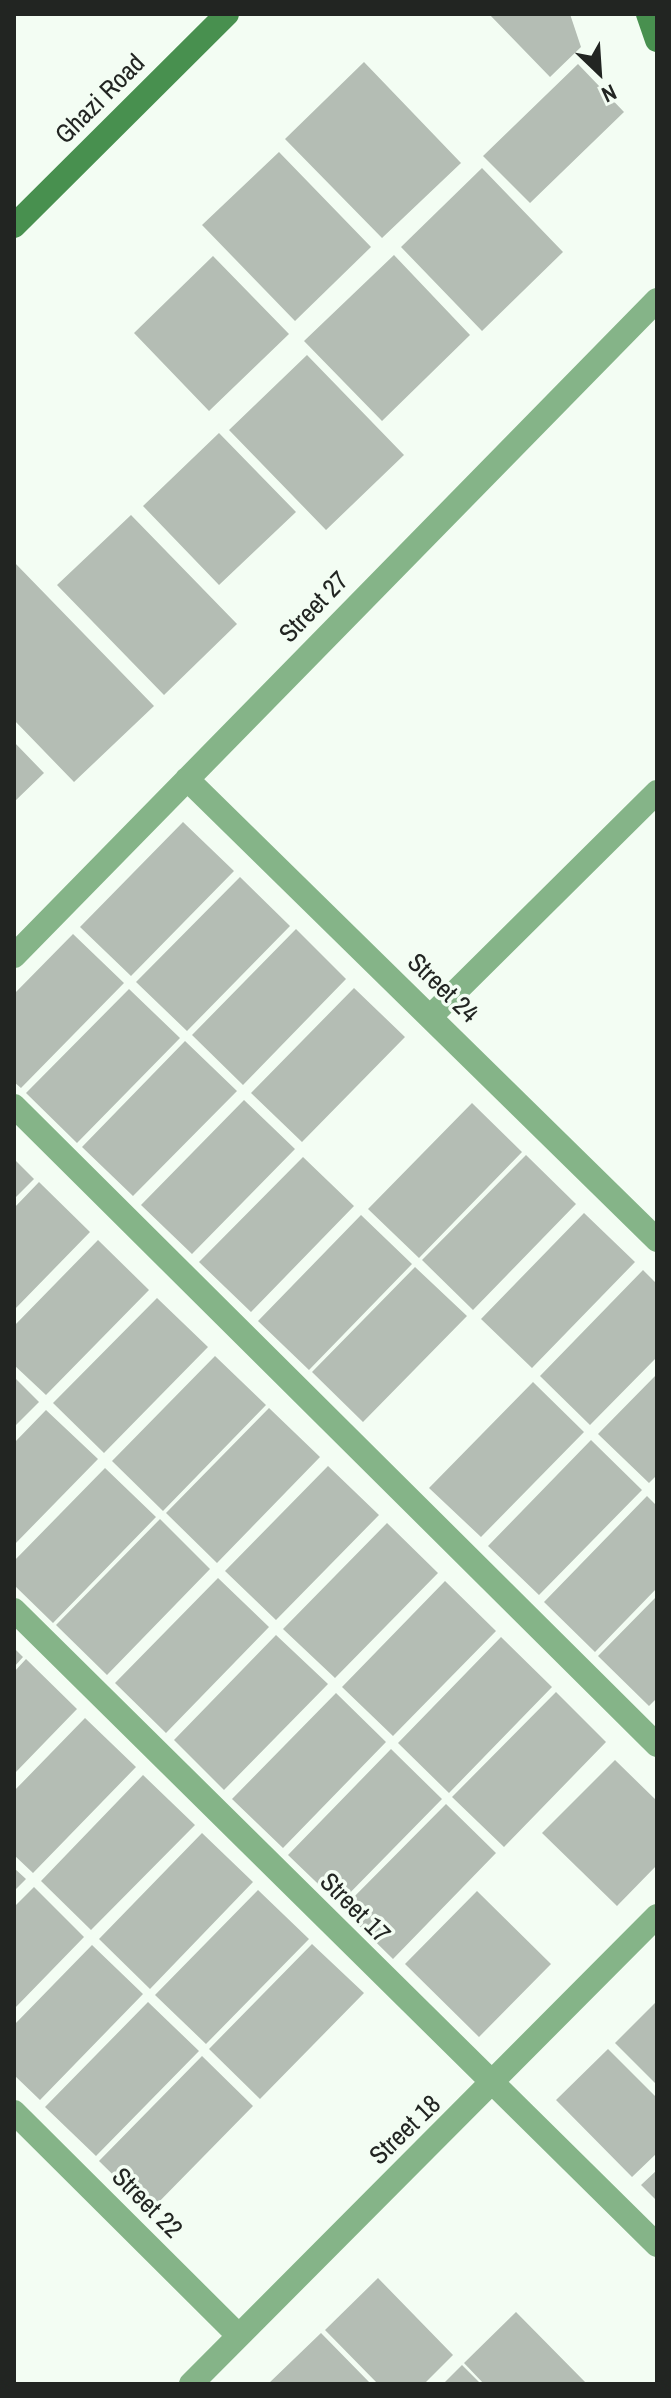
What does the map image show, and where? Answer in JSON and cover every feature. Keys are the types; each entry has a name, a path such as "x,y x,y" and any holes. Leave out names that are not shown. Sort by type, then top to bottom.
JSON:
{"main road":[{"name":"Ghazi Road","path":"14,226 227,14"},
{"path":"648,14 657,40"}],"street":[{"name":"Street 27","path":"14,956 657,300"},
{"name":"Street 24","path":"187,779 657,1240"},
{"path":"430,1017 657,792"},
{"path":"14,1106 657,1745"},
{"name":"Street 17","path":"14,1610 492,2086 657,2245"},
{"name":"Street 18","path":"191,2384 492,2086 657,1916"},
{"name":"Street 22","path":"14,2112 238,2335"}],"building":[{"path":"489,14 570,14 581,47 550,77"},
{"path":"364,62 461,163 382,238 285,139"},
{"path":"578,64 624,112 530,203 483,156"},
{"path":"279,152 371,247 295,321 202,225"},
{"path":"482,168 563,252 482,331 401,247"},
{"path":"394,255 470,335 382,421 304,341"},
{"path":"213,256 289,334 209,411 134,333"},
{"path":"307,355 404,455 326,530 229,430"},
{"path":"219,433 296,512 219,585 143,506"},
{"path":"131,515 237,624 164,695 57,585"},
{"path":"14,562 154,706 74,782 14,720"},
{"path":"14,742 44,773 14,802"},
{"path":"183,822 234,871 131,976 80,927"},
{"path":"240,877 290,926 187,1031 136,982"},
{"path":"296,929 346,979 243,1085 192,1035"},
{"path":"73,934 124,983 21,1088 14,1082 14,994"},
{"path":"354,988 405,1037 302,1142 251,1093"},
{"path":"129,989 180,1038 77,1143 26,1093"},
{"path":"185,1041 237,1091 133,1196 82,1147"},
{"path":"244,1100 295,1149 192,1254 141,1205"},
{"path":"472,1103 522,1152 419,1258 368,1209"},
{"path":"526,1155 576,1204 473,1310 422,1260"},
{"path":"303,1157 354,1206 251,1312 199,1262"},
{"path":"14,1159 34,1179 14,1199"},
{"path":"39,1182 90,1232 14,1310 14,1208"},
{"path":"584,1213 635,1262 532,1368 481,1319"},
{"path":"361,1215 412,1264 309,1370 258,1321"},
{"path":"98,1240 149,1290 46,1395 14,1365 14,1326"},
{"path":"415,1267 467,1316 363,1422 312,1372"},
{"path":"643,1270 657,1284 657,1357 590,1425 540,1376"},
{"path":"157,1298 208,1347 104,1453 53,1403"},
{"path":"215,1356 266,1405 163,1511 112,1461"},
{"path":"657,1374 657,1475 649,1483 598,1434"},
{"path":"14,1377 39,1402 14,1427"},
{"path":"533,1382 584,1432 481,1537 429,1488"},
{"path":"269,1408 320,1457 217,1563 166,1513"},
{"path":"46,1410 98,1459 14,1545 14,1443"},
{"path":"591,1440 642,1490 539,1595 488,1546"},
{"path":"328,1466 379,1515 276,1620 225,1571"},
{"path":"105,1468 156,1517 53,1623 14,1585 14,1561"},
{"path":"647,1496 657,1506 657,1588 595,1652 544,1602"},
{"path":"160,1519 210,1569 107,1675 56,1625"},
{"path":"387,1523 438,1573 335,1678 283,1629"},
{"path":"218,1578 269,1627 166,1733 115,1683"},
{"path":"445,1581 496,1631 393,1736 342,1687"},
{"path":"657,1596 657,1698 649,1706 598,1656"},
{"path":"276,1635 328,1684 224,1790 174,1740"},
{"path":"501,1637 552,1687 449,1793 398,1743"},
{"path":"14,1648 23,1657 14,1667"},
{"path":"26,1659 77,1709 14,1774 14,1672"},
{"path":"556,1692 606,1742 504,1847 452,1797"},
{"path":"336,1693 386,1742 283,1848 232,1799"},
{"path":"85,1718 136,1767 33,1873 14,1855 14,1791"},
{"path":"391,1749 442,1799 339,1904 288,1855"},
{"path":"615,1760 657,1801 657,1865 617,1906 542,1833"},
{"path":"143,1775 195,1825 91,1930 41,1881"},
{"path":"446,1804 496,1853 393,1959 342,1909"},
{"path":"202,1833 253,1882 150,1989 99,1939"},
{"path":"14,1868 26,1879 14,1891"},
{"path":"34,1887 84,1937 14,2009 14,1907"},
{"path":"258,1890 309,1939 206,2044 155,1995"},
{"path":"477,1891 551,1964 479,2037 405,1964"},
{"path":"312,1944 364,1993 260,2099 209,2049"},
{"path":"92,1945 143,1994 40,2100 14,2075 14,2025"},
{"path":"657,2001 657,2085 615,2043"},
{"path":"148,2002 199,2051 96,2156 45,2107"},
{"path":"608,2049 657,2098 657,2153 632,2177 556,2100"},
{"path":"202,2056 253,2106 150,2211 99,2161"},
{"path":"657,2170 657,2201 641,2185"},
{"path":"378,2278 453,2355 424,2384 378,2384 325,2330"},
{"path":"516,2312 587,2384 484,2384 464,2363"},
{"path":"321,2333 371,2384 268,2384"},
{"path":"462,2365 481,2384 443,2384"}]}
